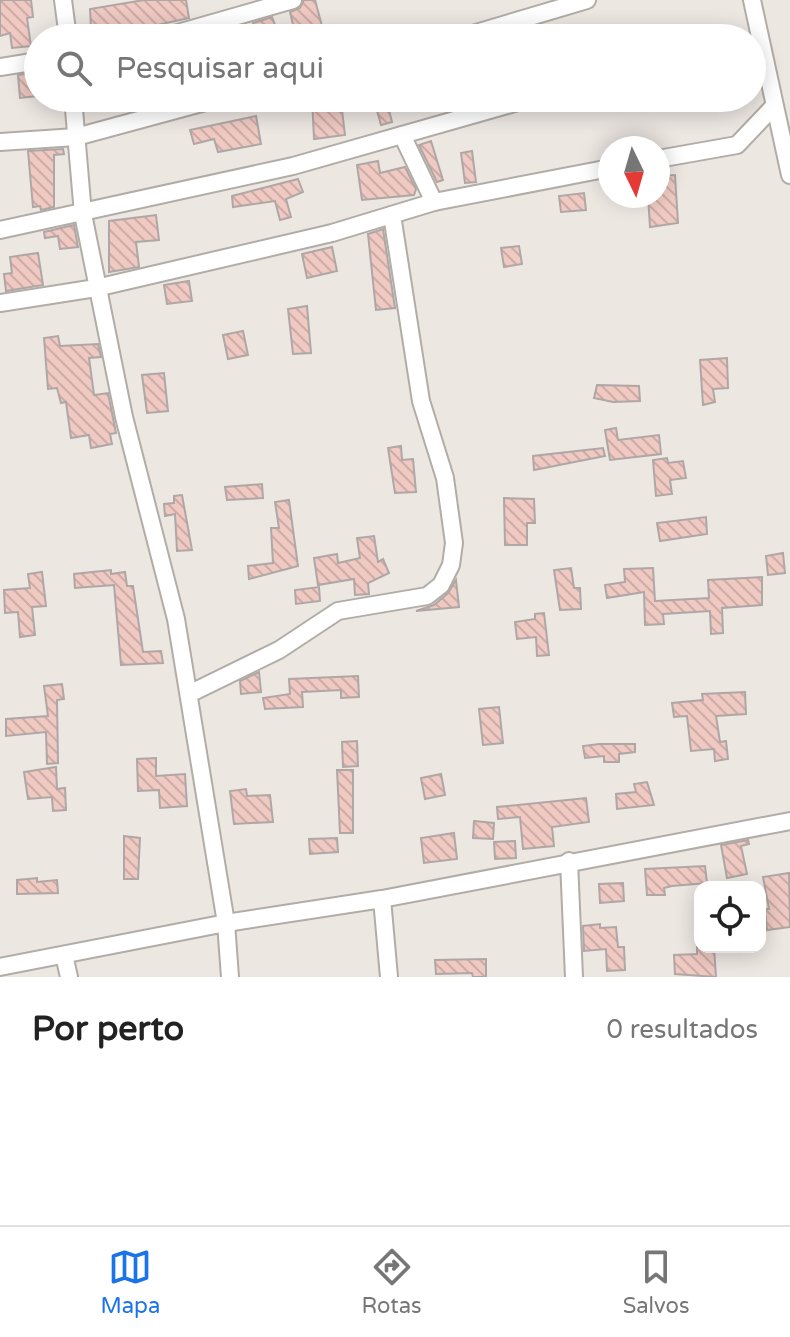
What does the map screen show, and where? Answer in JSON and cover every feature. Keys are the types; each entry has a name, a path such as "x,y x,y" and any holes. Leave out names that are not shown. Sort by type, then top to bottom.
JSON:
{"street":[{"path":"63,0 66,24"},
{"path":"209,24 293,0"},
{"path":"506,24 587,0"},
{"path":"752,0 753,24"},
{"path":"0,67 24,63"},
{"path":"766,78 790,175"},
{"path":"670,157 737,145 774,106"},
{"path":"74,112 83,214 96,288 124,417 176,619 226,923 230,977"},
{"path":"0,142 76,137 168,112"},
{"path":"0,230 293,166 483,112"},
{"path":"402,135 434,202"},
{"path":"0,303 96,288 332,233 434,202 598,170"},
{"path":"189,694 279,650 338,611 427,596 441,585 451,565 454,543 445,478 421,401 392,215"},
{"path":"0,967 226,923 382,899 790,821"},
{"path":"569,861 574,977"},
{"path":"382,899 389,977"},
{"path":"64,955 69,977"}],"building":[{"path":"0,0 31,0 33,17 27,18 28,24 24,24 24,47 12,48 10,33 0,36"},
{"path":"144,0 186,0 189,18 162,24 91,24 90,9"},
{"path":"304,0 315,0 321,24 293,24 290,12 300,8"},
{"path":"272,17 275,24 253,24"},
{"path":"24,74 24,98 20,98 18,75"},
{"path":"313,112 342,112 345,135 314,139"},
{"path":"377,112 390,112 392,122 381,125"},
{"path":"256,116 261,144 218,152 214,139 194,144 190,130"},
{"path":"431,141 443,180 437,182 419,145"},
{"path":"63,149 64,154 54,155 54,207 41,210 40,206 33,207 28,151"},
{"path":"472,151 476,182 465,183 461,153"},
{"path":"378,161 380,173 405,167 416,189 414,195 362,200 357,165"},
{"path":"670,175 675,175 678,223 650,227 649,208 670,208"},
{"path":"298,179 303,192 286,199 291,217 280,220 275,201 233,207 232,196"},
{"path":"584,193 586,210 561,212 559,196"},
{"path":"156,215 159,240 136,242 139,267 109,272 109,221"},
{"path":"74,225 78,247 60,249 58,236 45,238 44,232"},
{"path":"383,229 395,308 376,310 368,234"},
{"path":"519,246 522,264 504,267 501,248"},
{"path":"332,247 337,271 307,278 302,254"},
{"path":"38,253 43,285 6,291 4,274 12,273 10,257"},
{"path":"189,281 192,301 167,304 164,285"},
{"path":"307,306 311,353 293,354 288,309"},
{"path":"243,331 248,355 228,359 223,335"},
{"path":"58,336 60,346 98,344 101,357 89,358 94,395 108,393 116,433 110,434 112,444 91,448 89,435 71,438 66,402 61,403 57,388 48,389 44,338"},
{"path":"727,358 728,388 713,389 715,402 703,405 700,360"},
{"path":"164,373 168,411 147,413 142,375"},
{"path":"597,385 639,386 640,401 613,402 594,398"},
{"path":"616,428 618,440 659,435 661,454 610,460 605,430"},
{"path":"401,446 402,460 413,459 416,492 395,493 388,448"},
{"path":"603,448 605,456 534,470 533,456"},
{"path":"667,458 668,463 683,461 686,478 670,480 672,494 656,496 653,460"},
{"path":"262,484 263,498 227,500 225,487"},
{"path":"182,495 192,550 177,551 175,514 165,516 164,504 174,503 174,496"},
{"path":"504,498 534,499 535,523 527,523 527,545 505,545"},
{"path":"289,500 298,566 249,579 248,566 273,563 271,528 279,528 275,502"},
{"path":"706,517 707,534 660,541 657,523"},
{"path":"374,536 378,562 383,559 389,573 368,583 369,594 355,595 354,579 318,585 314,558 337,554 338,563 360,558 357,538"},
{"path":"783,553 785,573 768,575 766,556"},
{"path":"571,568 574,588 580,588 581,609 560,610 554,570"},
{"path":"653,568 655,601 709,598 708,580 762,577 762,605 722,608 723,633 711,634 710,611 663,614 664,624 645,625 644,592 607,598 605,585 625,582 624,569"},
{"path":"111,570 111,574 125,572 127,586 133,586 143,652 161,651 163,663 121,665 114,585 75,588 74,574"},
{"path":"42,572 46,606 32,607 35,635 20,637 18,612 5,613 4,590 30,588 28,574"},
{"path":"456,580 459,607 416,611 434,605 448,593"},
{"path":"319,587 320,601 296,604 295,590"},
{"path":"544,613 549,655 537,656 536,637 517,639 515,622 535,619 535,614"},
{"path":"259,672 261,692 241,694 240,681"},
{"path":"358,676 359,697 341,698 341,690 302,692 303,707 265,709 263,698 290,694 289,679"},
{"path":"62,684 64,699 57,700 58,763 47,764 46,732 6,736 6,719 48,716 44,686"},
{"path":"745,692 746,714 716,716 720,742 726,741 728,759 715,761 714,749 691,751 687,716 674,717 672,703 703,700 702,694"},
{"path":"499,707 503,743 483,745 479,709"},
{"path":"357,741 358,766 343,767 342,742"},
{"path":"635,744 635,752 619,754 619,762 604,762 604,756 585,758 583,746"},
{"path":"156,758 156,776 185,774 187,806 160,808 159,790 138,791 137,759"},
{"path":"56,767 57,789 65,788 66,810 53,811 52,797 28,799 24,772"},
{"path":"337,770 353,770 353,833 340,833"},
{"path":"441,774 445,795 425,799 421,778"},
{"path":"647,782 654,805 617,809 616,794 636,792 634,784"},
{"path":"246,789 247,796 270,795 273,822 234,824 230,791"},
{"path":"586,798 589,822 552,827 554,846 523,849 520,817 498,819 497,807"},
{"path":"474,821 494,823 493,839 473,838"},
{"path":"454,833 457,859 424,863 421,838"},
{"path":"124,836 140,838 138,879 124,879"},
{"path":"337,838 338,852 310,854 309,839"},
{"path":"748,840 749,844 741,846 747,874 727,878 721,845"},
{"path":"515,841 516,858 495,859 494,842"},
{"path":"705,866 707,881 664,888 665,895 647,895 645,869"},
{"path":"789,873 790,927 767,930 766,909 769,909 763,877"},
{"path":"37,878 37,882 57,880 58,893 17,894 17,880"},
{"path":"623,883 624,901 600,903 599,884"},
{"path":"600,924 600,928 616,927 618,947 624,947 625,970 607,971 606,949 584,951 583,926"},
{"path":"714,953 716,977 675,974 674,955"},
{"path":"486,959 486,977 473,977 472,973 436,974 435,960"}]}
